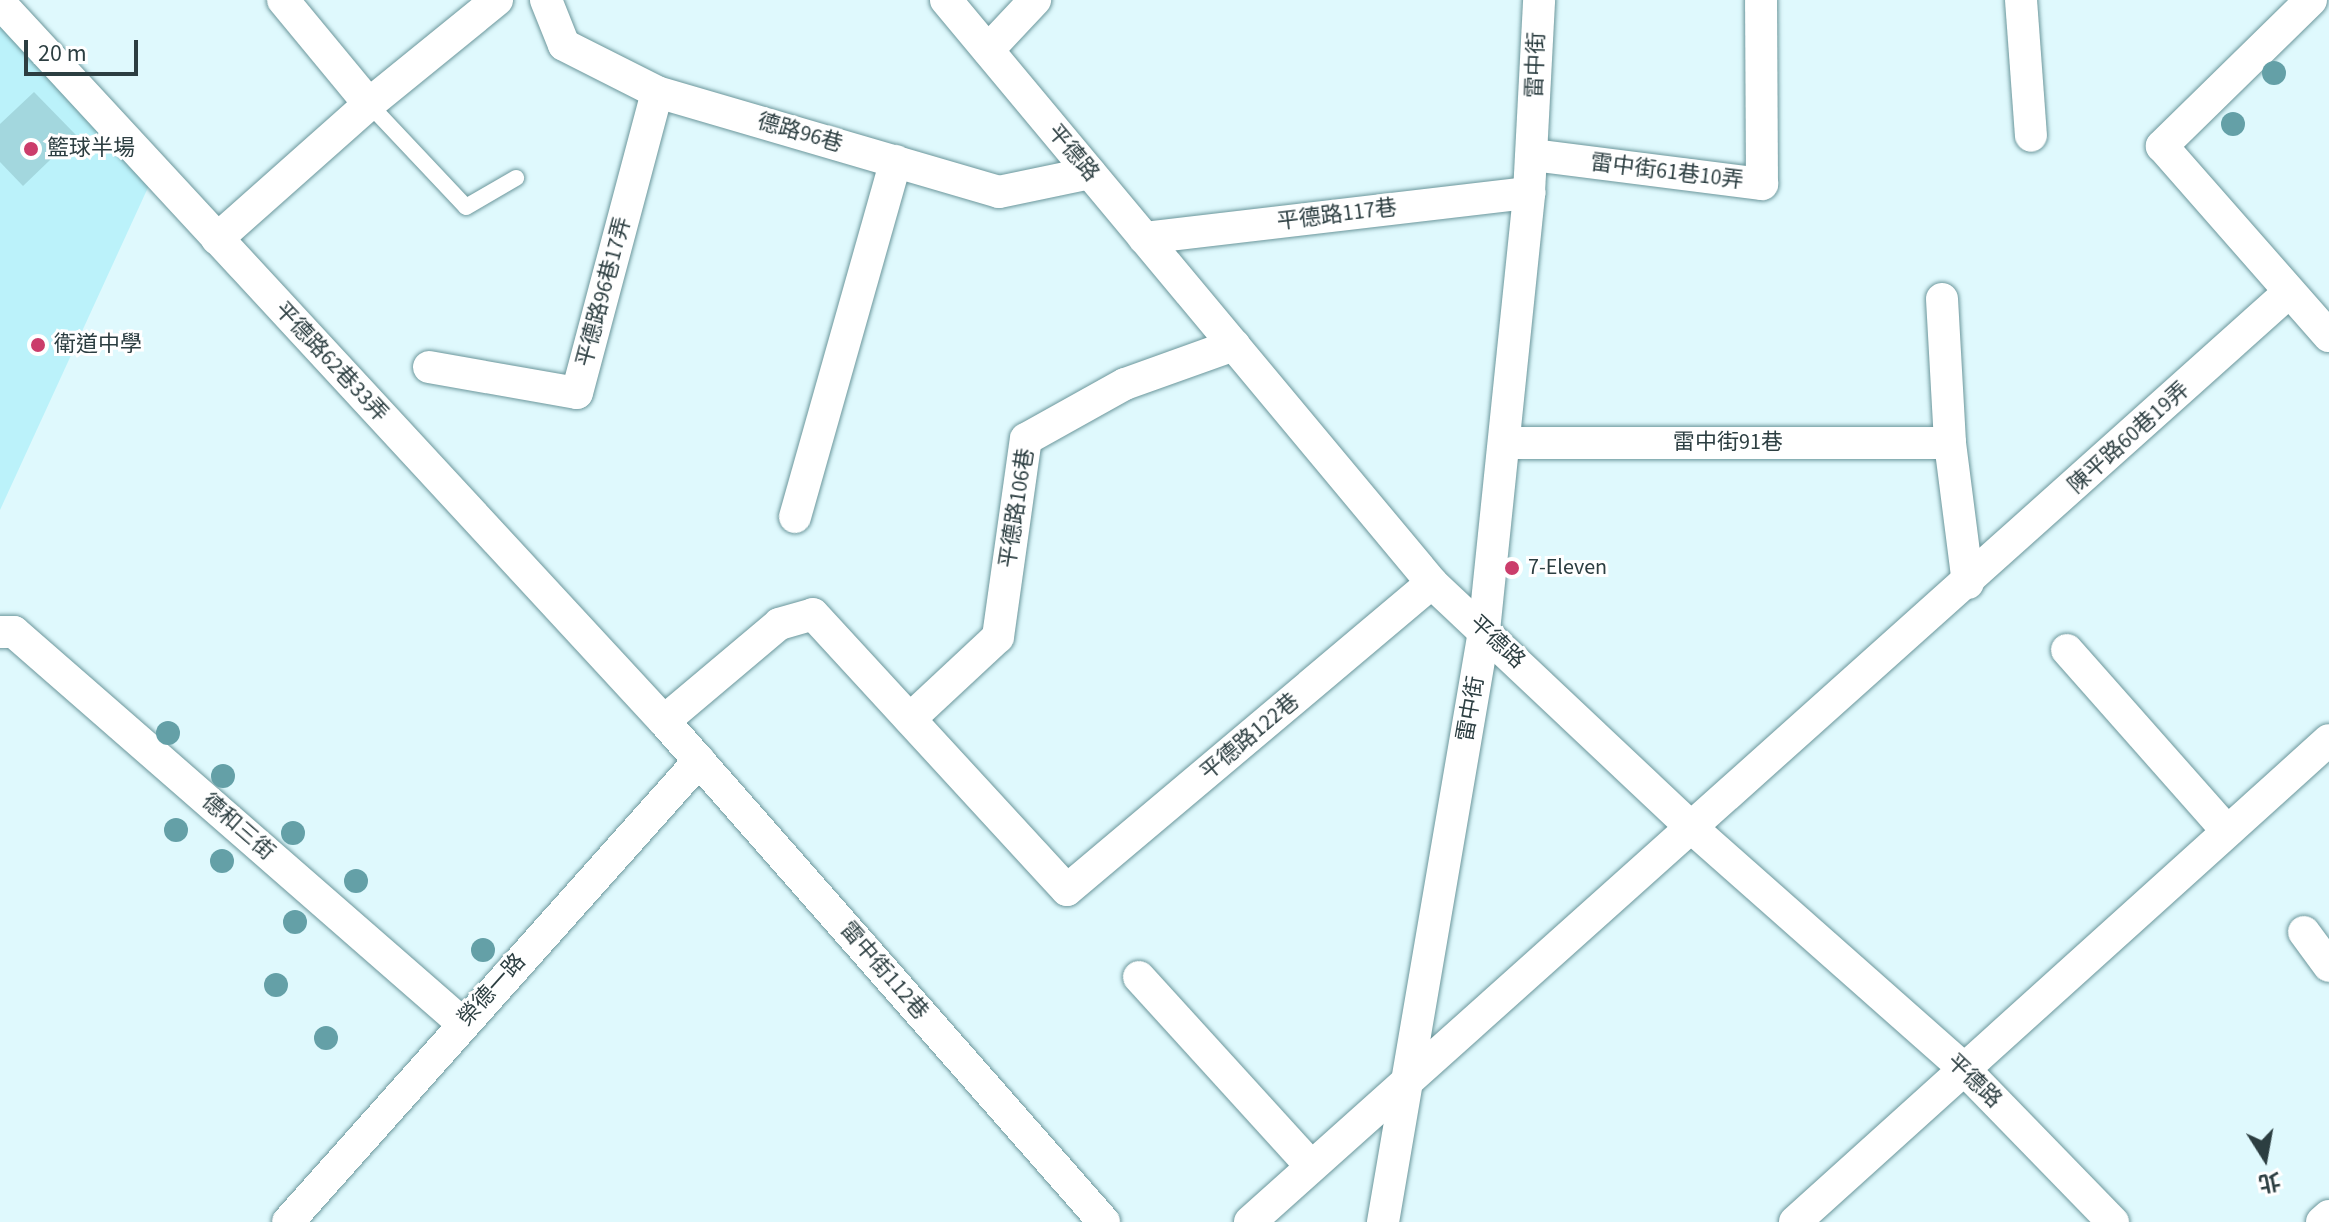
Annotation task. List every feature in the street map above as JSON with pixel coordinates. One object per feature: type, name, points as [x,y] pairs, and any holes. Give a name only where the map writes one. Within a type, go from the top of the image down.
[{"type":"street","points":[[283,0],[369,104]]},
{"type":"street","points":[[217,239],[369,104],[497,0]]},
{"type":"street","name":"德路96巷","points":[[546,0],[564,45],[657,92],[999,192],[1090,173]]},
{"type":"street","name":"平德路","points":[[946,0],[1432,583],[1692,828],[1964,1069],[2113,1222]]},
{"type":"street","points":[[988,50],[1035,0]]},
{"type":"street","name":"雷中街","points":[[1383,1222],[1484,631],[1506,443],[1529,193],[1539,0]]},
{"type":"street","name":"雷中街61巷10弄","points":[[1532,155],[1762,184],[1761,0]]},
{"type":"street","points":[[2021,0],[2031,136]]},
{"type":"street","name":"平德路62巷33弄","points":[[0,3],[664,721]]},
{"type":"street","points":[[2296,5],[2162,146],[2329,336]]},
{"type":"street","name":"平德路96巷17弄","points":[[429,367],[577,393],[657,92]]},
{"type":"street","points":[[795,517],[896,161]]},
{"type":"street","name":"平德路117巷","points":[[1144,238],[1529,193]]},
{"type":"street","name":"陳平路60巷19弄","points":[[1405,1081],[1968,583],[2289,292]]},
{"type":"street","points":[[1942,299],[1950,443],[1968,583]]},
{"type":"street","name":"平德路106巷","points":[[910,719],[998,637],[1026,439],[1125,384],[1234,345]]},
{"type":"street","name":"雷中街91巷","points":[[1506,443],[1950,443]]},
{"type":"street","name":"平德路122巷","points":[[910,719],[1067,890],[1432,583]]},
{"type":"street","points":[[664,721],[779,624],[813,614],[910,719]]},
{"type":"street","name":"德和三街","points":[[7,632],[462,1023]]},
{"type":"street","points":[[2067,650],[2226,830]]},
{"type":"street","name":"雷中街112巷","points":[[664,721],[1104,1222]]},
{"type":"street","points":[[1795,1222],[2329,740]]},
{"type":"street","name":"榮德一路","points":[[288,1222],[462,1023],[699,761]]},
{"type":"street","points":[[2304,932],[2329,966]]},
{"type":"street","points":[[1139,977],[1310,1165]]},
{"type":"street","points":[[1250,1222],[1405,1081]]},
{"type":"street","points":[[2322,1222],[2329,1216]]},
{"type":"lane","points":[[369,104],[466,207],[516,178]]},
{"type":"shaded area","name":"衛道中學","points":[[0,4],[151,181],[0,510]]},
{"type":"shaded area","name":"籃球半場","points":[[34,92],[76,135],[23,186],[0,162],[0,124]]},
{"type":"place","name":"籃球半場","points":[[31,149]]},
{"type":"place","name":"衛道中學","points":[[38,345]]},
{"type":"place","name":"7-Eleven","points":[[1512,568]]}]
